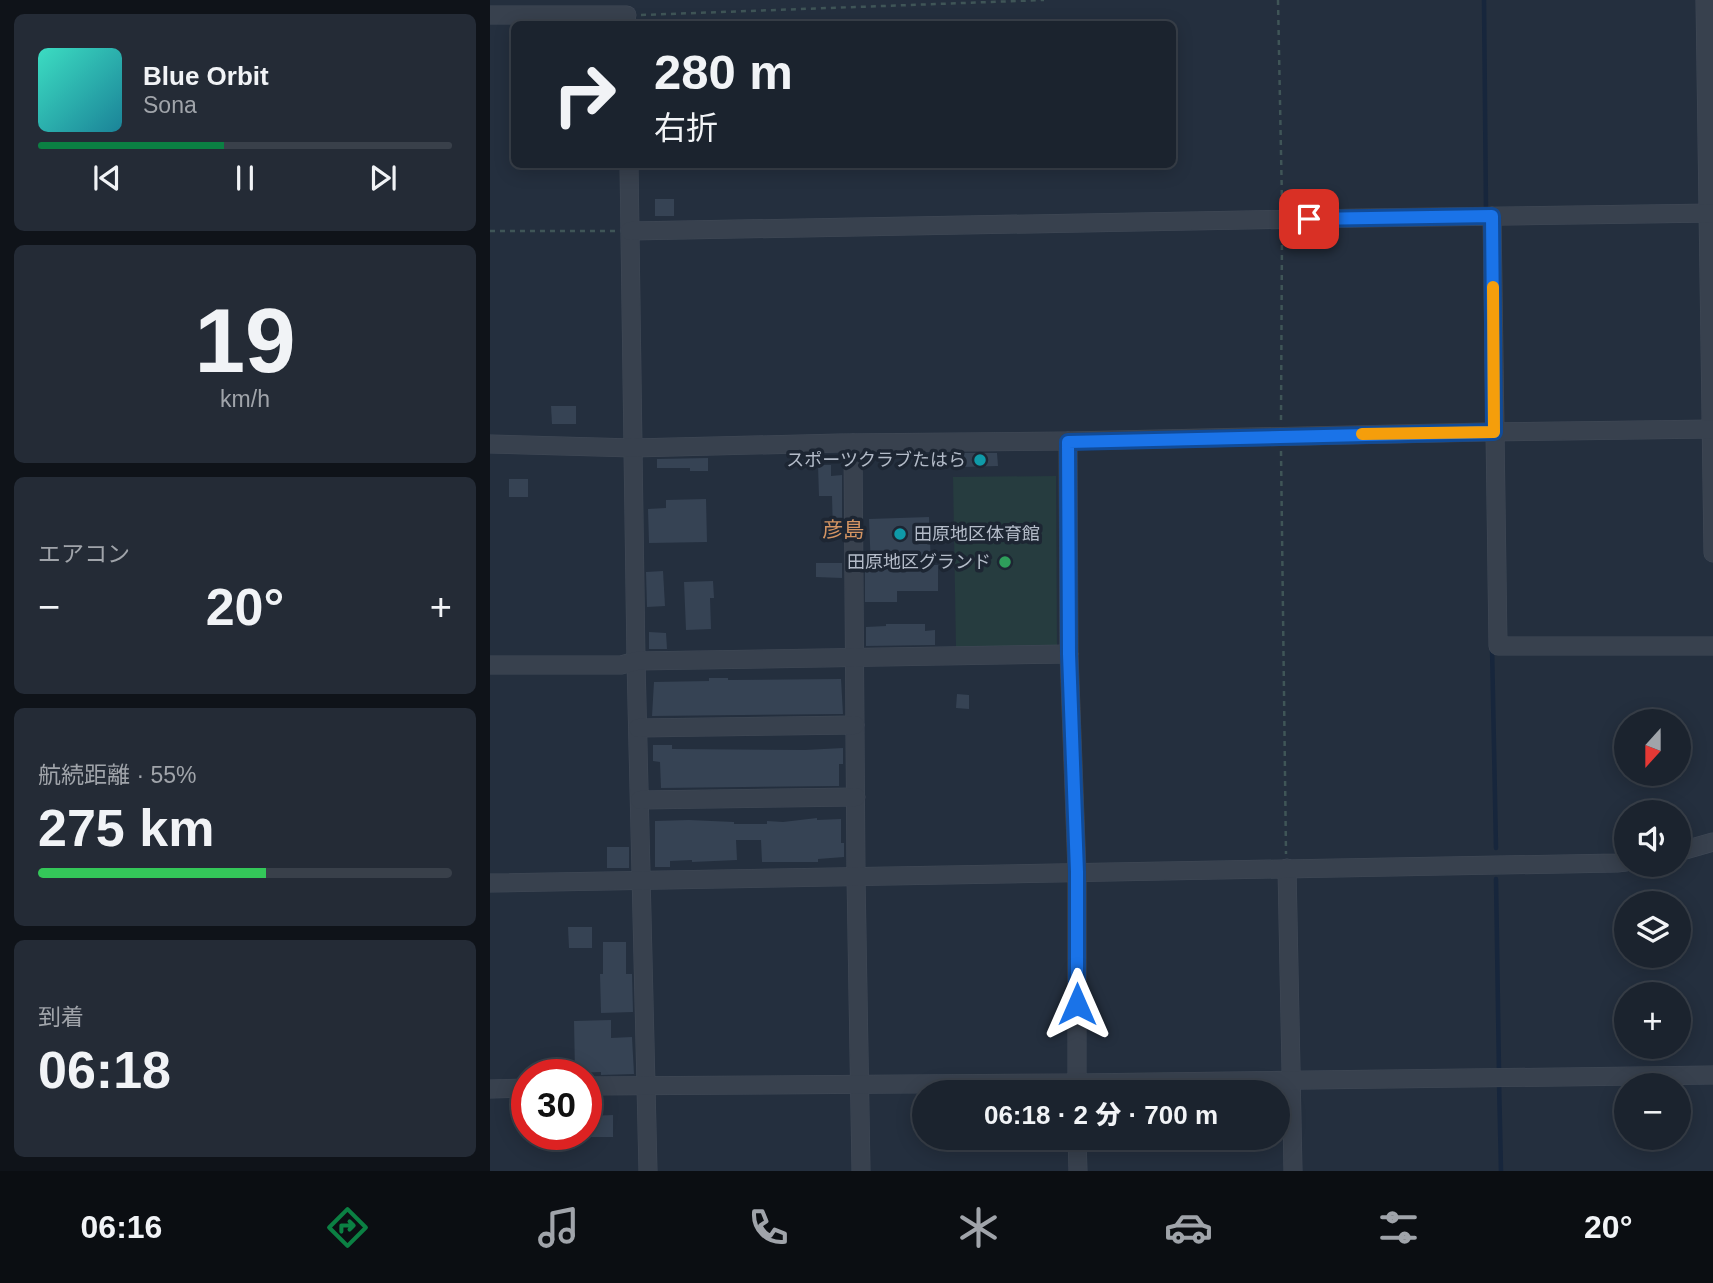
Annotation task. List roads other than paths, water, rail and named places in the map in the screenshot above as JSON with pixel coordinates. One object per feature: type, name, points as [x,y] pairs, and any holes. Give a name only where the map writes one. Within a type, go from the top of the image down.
[{"type":"street","points":[[1705,0],[1711,213],[1713,553]]},
{"type":"street","points":[[490,15],[627,13]]},
{"type":"street","points":[[629,168],[636,661],[648,1171]]},
{"type":"street","points":[[631,231],[1711,213]]},
{"type":"street","points":[[1488,216],[1498,646],[1713,646]]},
{"type":"street","points":[[490,444],[633,449],[1712,429]]},
{"type":"street","points":[[1068,442],[1069,654],[1077,872],[1077,1080]]},
{"type":"street","points":[[853,443],[861,1171]]},
{"type":"street","points":[[490,665],[621,665],[636,661],[1069,654]]},
{"type":"street","points":[[638,729],[855,724]]},
{"type":"street","points":[[640,800],[856,797]]},
{"type":"street","points":[[1691,848],[1713,842]]},
{"type":"street","points":[[490,883],[1614,863]]},
{"type":"street","points":[[1287,868],[1293,1171]]},
{"type":"street","points":[[1264,1080],[1713,1074]]},
{"type":"street","points":[[602,1086],[912,1085]]},
{"type":"street","points":[[490,1088],[511,1088]]},
{"type":"street","points":[[1077,1150],[1078,1171]]},
{"type":"waterway","points":[[1484,0],[1486,211]]},
{"type":"waterway","points":[[1492,646],[1496,848]]},
{"type":"waterway","points":[[1496,879],[1499,1072]]},
{"type":"waterway","points":[[1499,1081],[1501,1171]]},
{"type":"place","name":"スポーツクラブたはら","points":[[980,460]]},
{"type":"place","name":"田原地区体育館","points":[[900,534]]},
{"type":"place","name":"田原地区グランド","points":[[1005,562]]},
{"type":"district","name":"彦島","points":[[843,530]]}]
